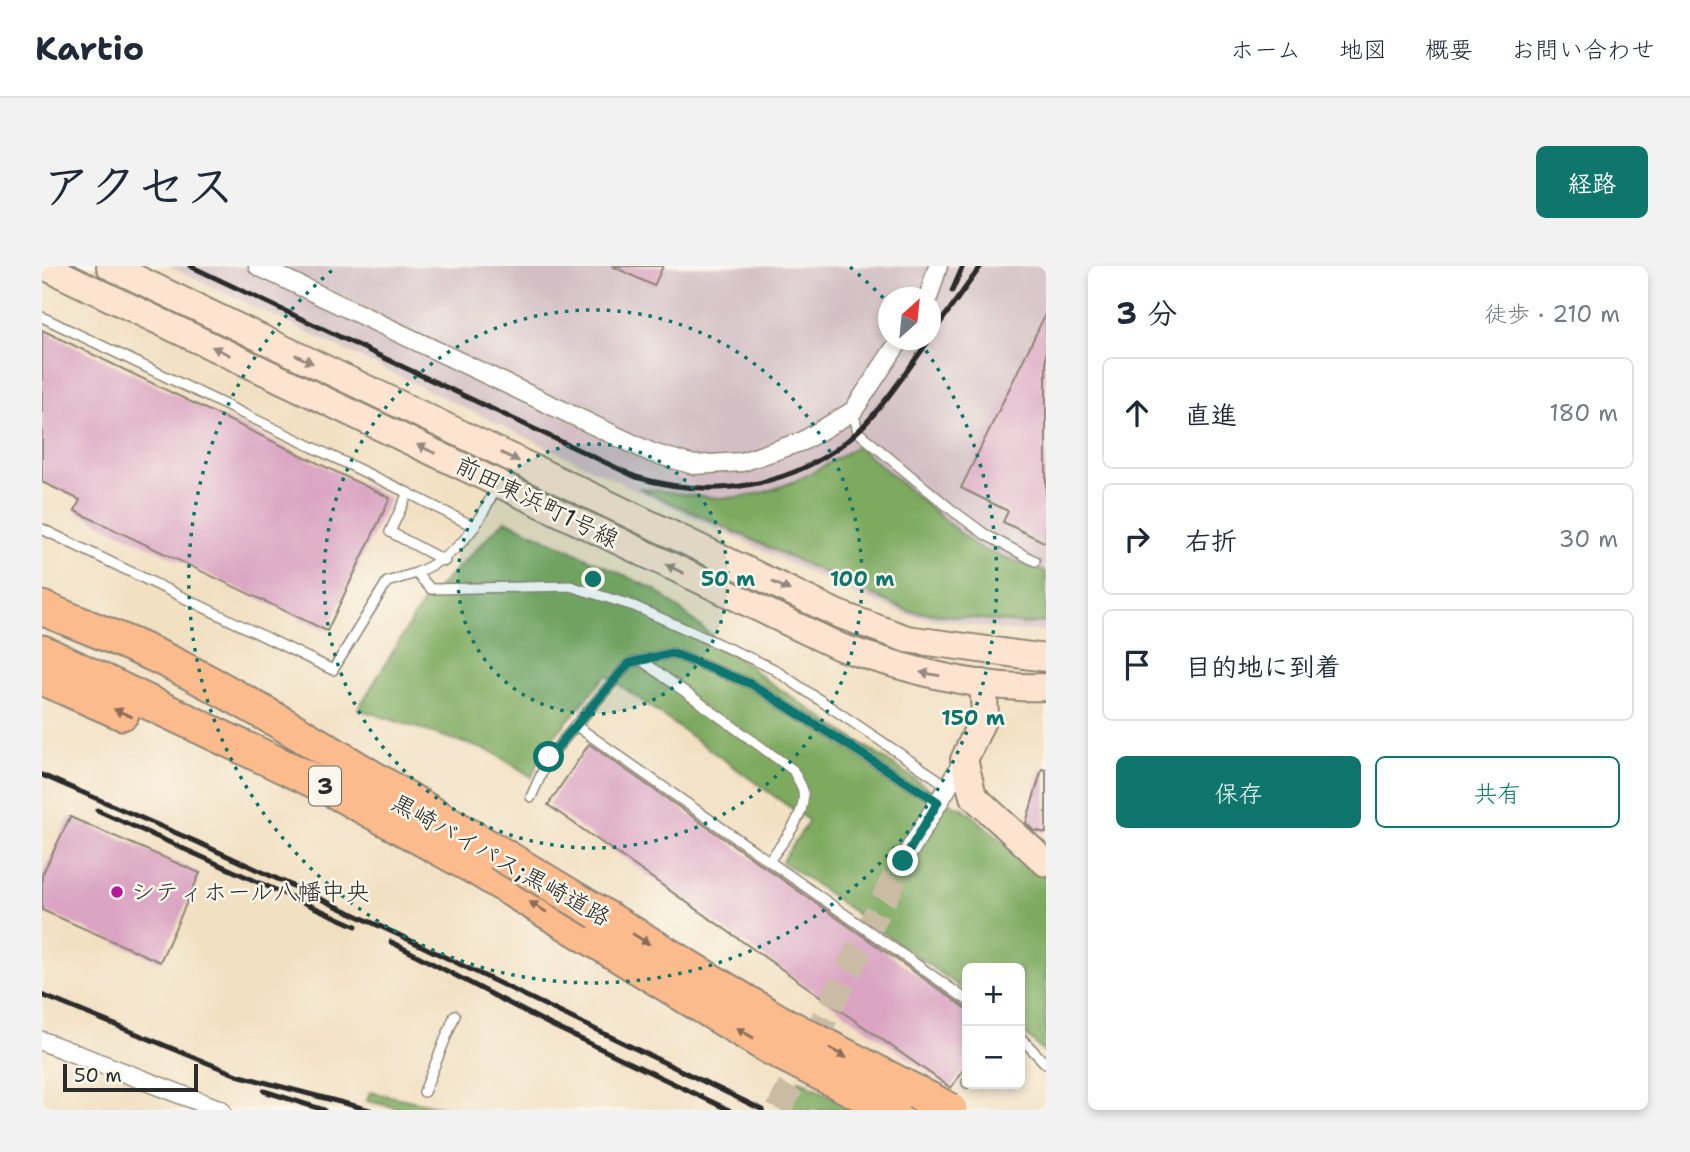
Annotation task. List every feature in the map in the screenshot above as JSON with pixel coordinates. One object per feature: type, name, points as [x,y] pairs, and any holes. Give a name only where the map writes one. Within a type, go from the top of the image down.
[{"type":"highway","points":[[42,608],[173,664],[284,724],[387,789],[488,861]]},
{"type":"highway","name":"黒崎バイパス;黒崎道路","points":[[42,628],[197,699],[778,1021],[950,1110]]},
{"type":"highway","name":"黒崎バイパス;黒崎道路","points":[[42,652],[488,861],[681,996],[767,1045],[892,1110]]},
{"type":"highway","points":[[42,678],[488,861]]},
{"type":"street","name":"前田東浜町1号線","points":[[44,266],[840,647],[904,669],[984,683],[1046,687]]},
{"type":"street","name":"前田東浜町1号線","points":[[110,266],[838,614],[907,639],[1046,658]]},
{"type":"street","points":[[258,266],[652,453],[694,464],[742,462],[803,441],[853,411],[893,350]]},
{"type":"street","points":[[931,287],[937,266]]},
{"type":"street","points":[[903,861],[964,760],[985,714],[984,683]]},
{"type":"street","points":[[964,760],[973,796],[1046,863]]},
{"type":"street","points":[[42,1041],[221,1110]]},
{"type":"lane","points":[[42,317],[475,527]]},
{"type":"lane","points":[[853,411],[858,432],[952,510],[986,535],[1035,561]]},
{"type":"lane","points":[[42,528],[333,670],[387,583],[445,561],[475,527],[498,484]]},
{"type":"lane","points":[[408,493],[390,532],[445,561]]},
{"type":"lane","points":[[416,573],[431,589],[570,586],[634,606],[772,668],[948,786]]},
{"type":"lane","points":[[531,797],[549,757],[629,663],[672,653],[751,684],[938,802]]},
{"type":"lane","points":[[640,660],[793,771],[803,792],[799,809],[792,828],[769,862]]},
{"type":"lane","points":[[575,725],[962,997]]},
{"type":"lane","points":[[424,1092],[455,1015]]},
{"type":"lane","points":[[1025,1042],[1046,1064]]},
{"type":"shaded area","points":[[169,266],[1046,266],[1046,631],[1012,631],[908,615],[847,591]]},
{"type":"green space","points":[[857,446],[978,548],[1046,572],[1046,622],[1025,624],[908,611],[639,488],[705,497],[744,497],[795,481]]},
{"type":"green space","points":[[505,520],[656,590],[766,680],[955,806],[963,808],[1046,877],[1046,1054],[1025,1034],[1025,963],[962,963],[962,988],[782,861],[809,821],[606,675],[542,751],[532,777],[492,752],[358,709],[422,604]]},
{"type":"green space","points":[[799,1080],[858,1110],[785,1110]]},
{"type":"green space","points":[[370,1092],[455,1110],[407,1110],[367,1101]]},
{"type":"building","points":[[612,266],[663,266],[654,286]]},
{"type":"building","points":[[1046,313],[1046,543],[1003,522],[1008,511],[961,488]]},
{"type":"building","points":[[42,330],[390,498],[327,631],[75,511],[80,500],[42,482]]},
{"type":"building","points":[[589,744],[962,1005],[962,1072],[951,1088],[548,805]]},
{"type":"building","points":[[1042,769],[1046,770],[1046,833],[1033,830],[1026,823]]},
{"type":"building","name":"シティホール八幡中央","points":[[70,817],[200,873],[160,962],[42,910],[42,875]]},
{"type":"tunnel","points":[[779,1110],[903,861]]},
{"type":"railway","points":[[190,266],[636,477],[694,488],[723,488],[780,477],[832,452],[875,413],[922,350]]},
{"type":"railway","points":[[952,291],[963,266]]},
{"type":"railway","points":[[941,322],[981,266]]},
{"type":"railway","points":[[42,775],[197,842],[401,936],[763,1110]]},
{"type":"railway","points":[[97,810],[356,926]]},
{"type":"railway","points":[[391,942],[549,1024],[729,1110]]},
{"type":"railway","points":[[42,995],[237,1075],[370,1110]]},
{"type":"railway","points":[[264,1091],[324,1110]]},
{"type":"place","name":"シティホール八幡中央","points":[[117,892]]},
{"type":"route","points":[[549,757],[629,663],[672,653],[751,684],[938,802],[903,861]]}]
